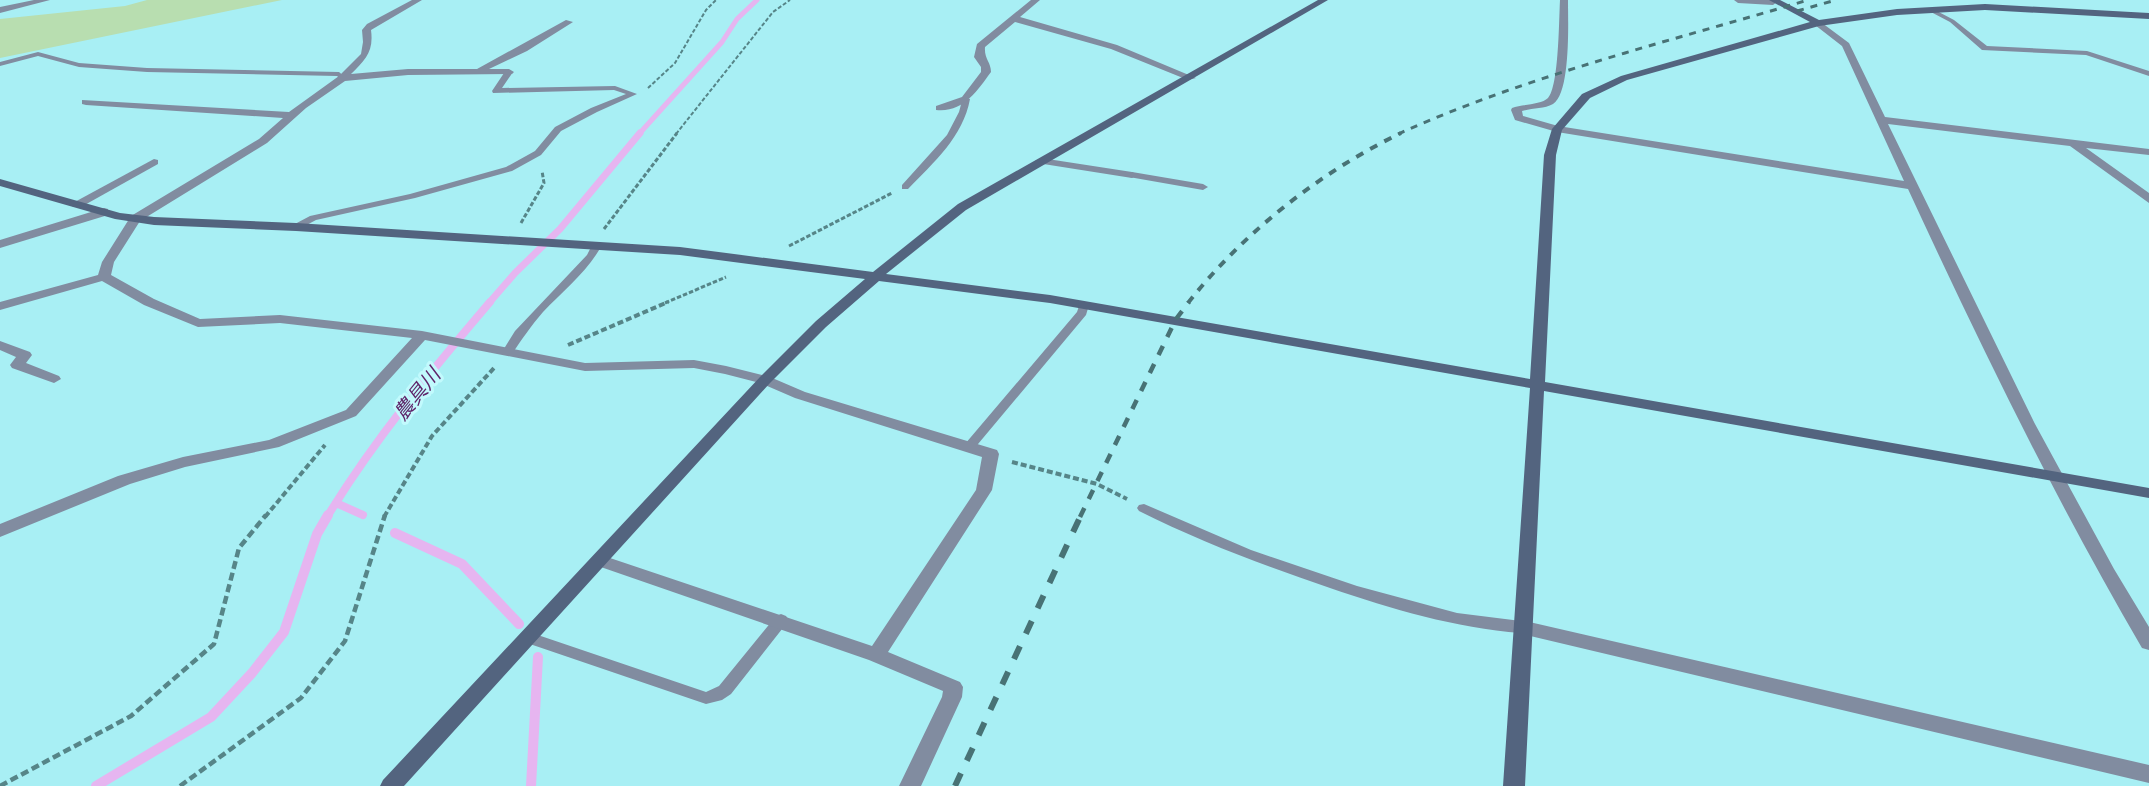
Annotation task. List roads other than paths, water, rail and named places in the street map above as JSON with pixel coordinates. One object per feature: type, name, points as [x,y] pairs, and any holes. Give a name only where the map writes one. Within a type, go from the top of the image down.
[{"type":"street","points":[[0,10],[46,0]]},
{"type":"street","points":[[104,277],[108,262],[135,219],[263,141],[291,115],[342,78],[365,55],[368,42],[366,30],[374,23],[418,0]]},
{"type":"street","points":[[940,108],[966,99],[986,72],[978,50],[1036,0]]},
{"type":"street","points":[[391,786],[601,561],[765,380],[821,324],[878,275],[962,207],[1324,0]]},
{"type":"street","points":[[1564,0],[1560,82],[1556,97],[1550,102],[1523,106],[1516,110],[1516,115],[1525,121],[1557,129],[1912,186]]},
{"type":"street","points":[[1738,0],[1773,1],[1818,23],[1846,45],[2054,477],[2113,584],[2149,643]]},
{"type":"street","points":[[1514,786],[1521,627],[1539,384],[1550,155],[1557,129],[1586,96],[1624,78],[1818,23],[1931,10],[2005,7],[2149,16]]},
{"type":"street","points":[[1012,19],[1027,21],[1114,47],[1191,78]]},
{"type":"street","points":[[477,71],[524,49],[569,22]]},
{"type":"street","points":[[342,78],[408,72],[509,72]]},
{"type":"street","points":[[86,102],[291,115]]},
{"type":"street","points":[[1882,120],[2149,152]]},
{"type":"street","points":[[2072,142],[2149,199]]},
{"type":"street","points":[[1041,161],[1132,175]]},
{"type":"street","points":[[76,204],[154,162]]},
{"type":"street","points":[[0,182],[135,219],[591,244],[878,275],[1084,304],[2149,493]]},
{"type":"street","points":[[0,244],[104,212]]},
{"type":"street","points":[[0,306],[104,277],[149,302],[198,322],[280,319],[427,336],[585,367],[694,364],[765,380],[800,395],[991,454],[984,490],[876,655]]},
{"type":"street","points":[[0,531],[124,480],[183,462],[273,444],[351,412],[427,336]]},
{"type":"street","points":[[0,345],[25,355],[17,365],[54,379]]},
{"type":"street","points":[[601,561],[781,620],[876,655],[953,687],[952,697],[910,786]]},
{"type":"street","points":[[1521,627],[2149,774]]},
{"type":"lane","points":[[1931,10],[1952,21],[1985,48],[2087,53],[2149,74]]},
{"type":"lane","points":[[0,64],[38,54],[79,65],[147,70],[339,74],[342,78]]},
{"type":"lane","points":[[296,227],[313,218],[412,196],[495,174],[521,164],[538,153],[558,129],[594,110],[633,94],[607,88],[496,91],[509,72]]},
{"type":"lane","points":[[905,187],[936,155],[960,118],[966,99]]},
{"type":"lane","points":[[1132,175],[1203,187]]},
{"type":"lane","points":[[502,351],[591,256],[591,244]]},
{"type":"lane","points":[[969,447],[1021,389],[1082,313],[1084,304]]},
{"type":"lane","points":[[1144,508],[1240,550],[1390,601],[1486,626],[1521,627]]},
{"type":"lane","points":[[529,638],[706,698],[716,696],[725,690],[781,620]]},
{"type":"waterway","name":"農具川","points":[[639,134],[722,42],[737,19],[757,0]]},
{"type":"waterway","name":"農具川","points":[[489,303],[515,273],[560,229],[640,133]]},
{"type":"waterway","name":"農具川","points":[[327,517],[384,433],[490,302]]},
{"type":"waterway","points":[[336,503],[363,515]]},
{"type":"waterway","name":"農具川","points":[[96,786],[211,717],[252,673],[284,632],[317,534],[328,515]]},
{"type":"waterway","points":[[395,533],[462,564],[519,624]]},
{"type":"waterway","points":[[531,786],[538,657]]},
{"type":"railway","points":[[1398,134],[1549,76],[1808,0]]},
{"type":"railway","points":[[1797,11],[1836,0]]},
{"type":"railway","points":[[1188,303],[1233,252],[1285,206],[1341,166],[1401,133]]},
{"type":"railway","points":[[1080,517],[1176,319],[1189,302]]},
{"type":"railway","points":[[955,786],[1081,515]]}]
